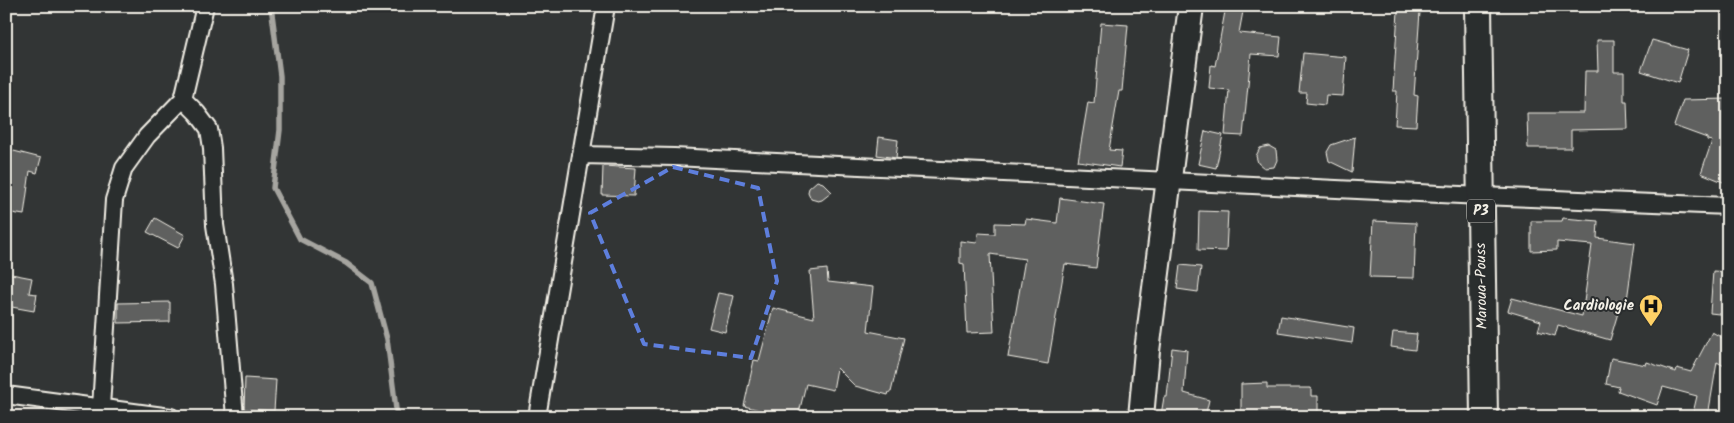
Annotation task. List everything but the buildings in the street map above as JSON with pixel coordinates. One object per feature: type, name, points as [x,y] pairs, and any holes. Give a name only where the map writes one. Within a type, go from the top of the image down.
[{"type":"main road","points":[[1141,417],[1147,351],[1190,6]]},
{"type":"main road","name":"Maroua-Pouss","points":[[1478,6],[1484,417]]},
{"type":"street","points":[[101,408],[114,200],[124,168],[147,136],[183,99],[205,6]]},
{"type":"street","points":[[536,417],[606,6]]},
{"type":"street","points":[[183,99],[197,113],[208,129],[212,148],[215,225],[224,284],[235,417]]},
{"type":"street","points":[[581,155],[674,157],[1728,206]]},
{"type":"street","points":[[6,395],[171,417]]},
{"type":"highlighted area","points":[[673,167],[758,188],[777,281],[751,358],[644,344],[590,213]]},
{"type":"waterway","points":[[271,6],[280,76],[280,130],[273,188],[300,239],[346,263],[372,283],[387,339],[397,417]]},
{"type":"place","name":"Cardiologie","points":[[1651,327]]}]
